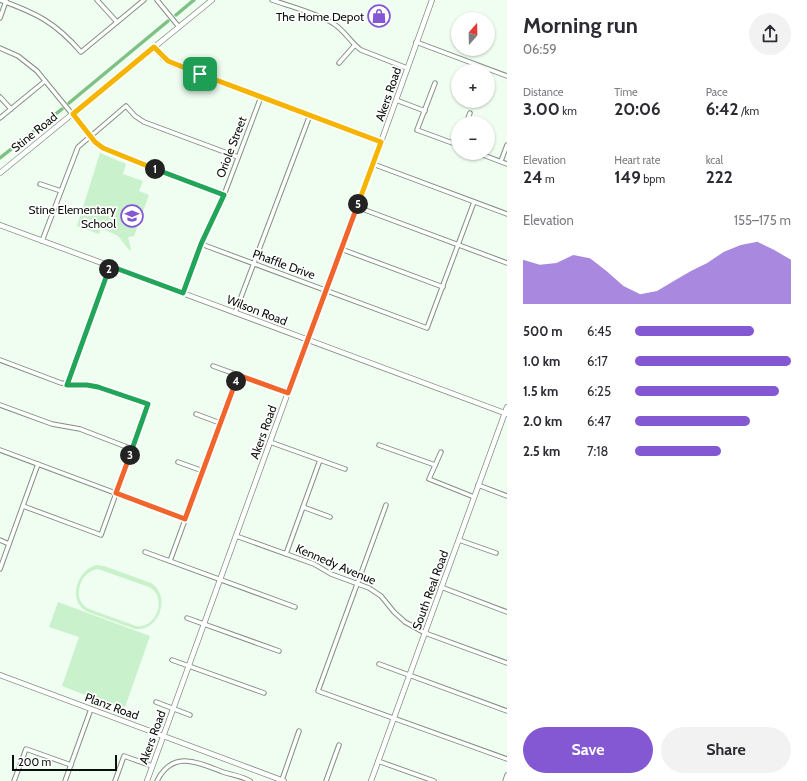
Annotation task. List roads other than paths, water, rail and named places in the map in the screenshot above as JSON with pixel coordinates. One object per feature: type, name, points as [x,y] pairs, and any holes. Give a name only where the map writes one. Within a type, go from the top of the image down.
[{"type":"street","points":[[0,0],[6,1],[46,19],[63,32],[80,52],[144,0]]},
{"type":"street","points":[[97,0],[116,22]]},
{"type":"street","points":[[157,0],[179,26]]},
{"type":"street","name":"Stine Road","points":[[0,173],[212,0]]},
{"type":"street","points":[[272,0],[332,22],[343,31],[354,46],[368,54],[407,68]]},
{"type":"street","name":"Akers Road","points":[[147,781],[432,0]]},
{"type":"street","points":[[0,18],[6,1]]},
{"type":"street","points":[[416,42],[507,76]]},
{"type":"street","points":[[339,63],[354,46]]},
{"type":"street","points":[[154,47],[163,58],[172,64],[381,142]]},
{"type":"street","points":[[0,48],[25,60],[37,71],[90,135],[98,144],[108,151],[224,195]]},
{"type":"street","points":[[0,118],[45,81]]},
{"type":"street","points":[[435,83],[417,130],[451,142]]},
{"type":"street","points":[[0,97],[11,109]]},
{"type":"street","name":"Oriole Street","points":[[183,293],[201,244],[224,195],[260,97]]},
{"type":"street","points":[[396,100],[424,111]]},
{"type":"street","points":[[42,241],[75,152],[90,135],[126,106],[135,116],[144,122],[238,157]]},
{"type":"street","points":[[235,313],[310,115]]},
{"type":"street","points":[[501,161],[507,144]]},
{"type":"street","points":[[495,159],[507,164]]},
{"type":"street","points":[[373,164],[507,214]]},
{"type":"street","points":[[40,184],[61,191]]},
{"type":"street","points":[[341,249],[443,287],[474,202]]},
{"type":"street","points":[[357,207],[507,263]]},
{"type":"street","name":"Wilson Road","points":[[0,226],[506,414]]},
{"type":"street","name":"Phaffle Drive","points":[[201,244],[427,328],[443,287]]},
{"type":"street","points":[[67,385],[110,266]]},
{"type":"street","points":[[0,360],[67,385],[87,385],[98,387],[148,404],[101,535],[23,506]]},
{"type":"street","points":[[213,366],[288,393]]},
{"type":"street","points":[[170,561],[238,375]]},
{"type":"street","points":[[0,405],[52,424],[80,429],[132,449]]},
{"type":"street","name":"South Real Road","points":[[371,781],[478,485],[506,414],[507,407]]},
{"type":"street","points":[[196,414],[220,423]]},
{"type":"street","points":[[270,442],[345,469]]},
{"type":"street","points":[[379,445],[436,465]]},
{"type":"street","points":[[0,450],[185,519]]},
{"type":"street","points":[[441,452],[429,479],[474,497]]},
{"type":"street","points":[[286,554],[320,460]]},
{"type":"street","points":[[178,462],[203,471]]},
{"type":"street","points":[[0,569],[38,464]]},
{"type":"street","points":[[478,485],[507,496]]},
{"type":"street","points":[[386,505],[318,691],[507,759]]},
{"type":"street","points":[[303,507],[330,517]]},
{"type":"street","name":"Kennedy Avenue","points":[[236,536],[314,564],[331,574],[375,591],[405,622],[425,633],[507,663]]},
{"type":"street","points":[[0,540],[9,544]]},
{"type":"street","points":[[459,540],[496,554]]},
{"type":"street","points":[[145,552],[295,607]]},
{"type":"street","points":[[441,587],[507,612]]},
{"type":"street","points":[[187,618],[279,651]]},
{"type":"street","points":[[172,660],[264,693]]},
{"type":"street","points":[[379,664],[507,711]]},
{"type":"street","name":"Planz Road","points":[[0,675],[283,780]]},
{"type":"street","points":[[156,702],[190,714]]},
{"type":"street","points":[[65,781],[92,709]]},
{"type":"street","points":[[283,780],[299,731]]},
{"type":"street","points":[[326,781],[339,745]]},
{"type":"street","points":[[14,781],[26,749],[71,765]]},
{"type":"street","points":[[115,781],[124,756],[152,766]]},
{"type":"street","points":[[157,781],[162,773],[171,766],[187,761],[198,762],[250,781]]},
{"type":"street","points":[[378,761],[434,781]]},
{"type":"street","points":[[505,781],[507,775]]},
{"type":"waterway","points":[[176,15],[194,0]]},
{"type":"waterway","points":[[69,103],[168,21]]},
{"type":"waterway","points":[[0,158],[62,109]]},
{"type":"place","name":"The Home Depot","points":[[379,16]]},
{"type":"place","name":"Stine Elementary School","points":[[132,216]]}]
